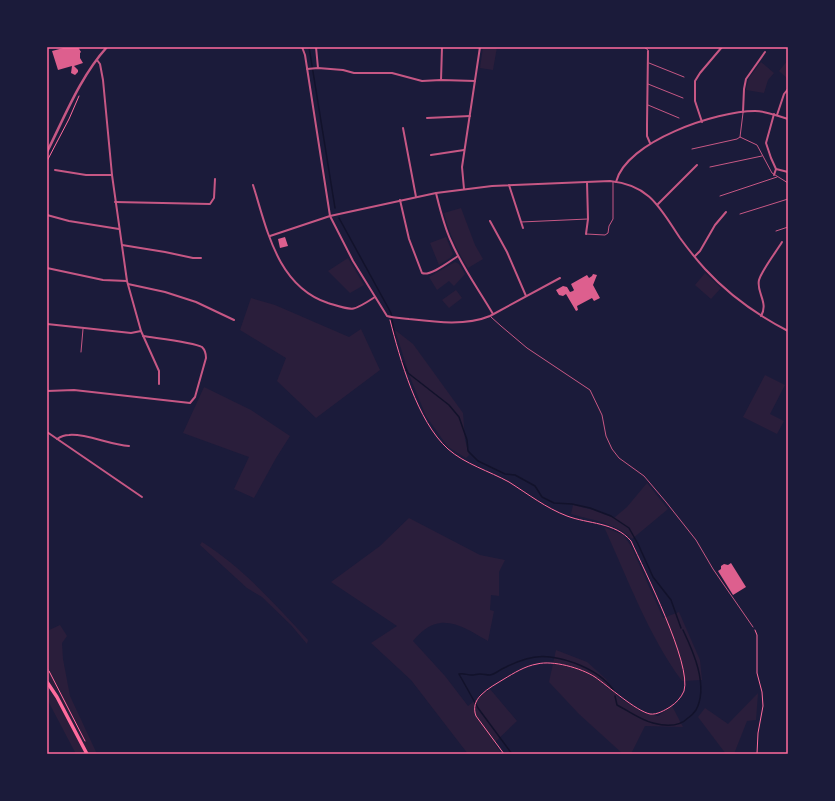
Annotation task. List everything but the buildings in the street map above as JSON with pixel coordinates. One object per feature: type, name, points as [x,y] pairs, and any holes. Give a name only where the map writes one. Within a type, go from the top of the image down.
[{"type":"main road","points":[[47,682],[57,697],[87,754]]},
{"type":"street","points":[[47,152],[82,80],[96,59],[107,47]]},
{"type":"street","points":[[302,47],[309,69],[330,216],[353,261],[385,314],[390,317],[449,322],[474,320],[490,316],[560,278]]},
{"type":"street","points":[[316,47],[317,68]]},
{"type":"street","points":[[441,80],[442,47]]},
{"type":"street","points":[[464,189],[462,167],[480,47]]},
{"type":"street","points":[[702,122],[695,101],[695,81],[722,47]]},
{"type":"street","points":[[648,51],[647,130],[650,143]]},
{"type":"street","points":[[743,112],[746,79],[765,52]]},
{"type":"street","points":[[96,59],[100,64],[103,80],[115,202],[127,282],[141,331],[159,371],[159,384]]},
{"type":"street","points":[[309,69],[317,68],[343,70],[354,73],[392,73],[422,81],[475,81]]},
{"type":"street","points":[[774,175],[776,169],[766,143],[775,115],[788,88]]},
{"type":"street","points":[[614,181],[628,162],[650,143],[702,122],[743,112],[759,111],[788,119]]},
{"type":"street","points":[[427,118],[470,116]]},
{"type":"street","points":[[403,128],[416,197]]},
{"type":"street","points":[[431,155],[464,150]]},
{"type":"street","points":[[658,204],[697,165]]},
{"type":"street","points":[[776,169],[788,172]]},
{"type":"street","points":[[55,170],[86,175],[112,175]]},
{"type":"street","points":[[115,202],[210,204],[214,198],[215,179]]},
{"type":"street","points":[[270,236],[330,216],[436,193],[509,185],[614,181],[627,184],[647,194],[658,204],[694,256],[724,288],[743,304],[788,331]]},
{"type":"street","points":[[586,234],[588,219],[587,182]]},
{"type":"street","points":[[253,185],[277,258],[284,269],[300,287],[321,301],[352,310],[358,308],[375,297]]},
{"type":"street","points":[[509,185],[523,228]]},
{"type":"street","points":[[436,193],[447,233],[458,256],[494,314]]},
{"type":"street","points":[[400,200],[409,240],[422,273],[431,273],[458,256]]},
{"type":"street","points":[[694,256],[702,248],[712,229],[726,212]]},
{"type":"street","points":[[47,215],[69,221],[119,229]]},
{"type":"street","points":[[490,221],[507,252],[526,296]]},
{"type":"street","points":[[761,316],[764,306],[760,291],[759,279],[782,242]]},
{"type":"street","points":[[122,245],[193,258],[201,258]]},
{"type":"street","points":[[47,268],[103,280],[127,282],[166,292],[196,302],[234,320]]},
{"type":"street","points":[[47,324],[131,333],[141,331]]},
{"type":"street","points":[[47,391],[74,390],[190,403],[195,396],[206,358],[204,349],[198,346],[143,336]]},
{"type":"street","points":[[47,432],[142,497]]},
{"type":"street","points":[[57,439],[67,435],[72,435],[116,445],[129,446]]},
{"type":"lane","points":[[644,47],[648,51]]},
{"type":"lane","points":[[648,63],[684,77]]},
{"type":"lane","points":[[648,84],[683,98]]},
{"type":"lane","points":[[647,105],[679,118]]},
{"type":"lane","points":[[692,149],[737,139],[740,136],[743,112]]},
{"type":"lane","points":[[740,136],[757,145],[769,170],[774,175],[788,183]]},
{"type":"lane","points":[[710,167],[763,156]]},
{"type":"lane","points":[[720,196],[769,181],[777,177]]},
{"type":"lane","points":[[586,234],[608,233],[609,224],[613,219],[614,181]]},
{"type":"lane","points":[[740,214],[788,199]]},
{"type":"lane","points":[[521,222],[588,219]]},
{"type":"lane","points":[[776,231],[788,227]]},
{"type":"lane","points":[[490,316],[527,348],[590,390],[602,415],[606,436],[612,450],[619,458],[648,481],[696,540],[713,569],[753,626]]},
{"type":"lane","points":[[81,352],[84,328]]},
{"type":"path","points":[[47,161],[82,90]]},
{"type":"path","points":[[390,317],[398,355],[421,411],[436,435],[460,458],[509,482],[551,508],[568,516],[610,527],[626,534],[631,541],[674,638],[681,658],[685,679],[684,691],[679,700],[670,707],[658,713],[651,714],[622,697],[593,676],[562,664],[543,663],[528,666],[515,672],[485,690],[478,698],[474,707],[476,716],[504,754]]},
{"type":"path","points":[[753,626],[757,635],[757,673],[762,692],[763,706],[758,734],[757,754]]},
{"type":"path","points":[[47,669],[85,740]]},
{"type":"shaded area","points":[[483,47],[497,47],[493,70],[480,68]]},
{"type":"shaded area","points":[[788,60],[788,79],[779,71]]},
{"type":"shaded area","points":[[761,62],[774,73],[768,80],[764,93],[746,90],[749,78]]},
{"type":"shaded area","points":[[461,208],[475,245],[483,259],[468,268],[454,242],[444,213]]},
{"type":"shaded area","points":[[446,237],[453,254],[450,258],[439,265],[430,243]]},
{"type":"shaded area","points":[[348,258],[364,285],[350,293],[328,271]]},
{"type":"shaded area","points":[[455,262],[459,264],[465,274],[454,286],[449,281],[437,290],[429,277]]},
{"type":"shaded area","points":[[705,273],[721,288],[711,299],[695,285]]},
{"type":"shaded area","points":[[456,290],[462,298],[449,308],[442,300]]},
{"type":"shaded area","points":[[251,298],[275,305],[349,337],[361,329],[380,370],[316,418],[277,381],[286,358],[240,330]]},
{"type":"shaded area","points":[[395,330],[413,344],[463,413],[465,440],[469,455],[466,458],[448,447],[426,416],[410,377]]},
{"type":"shaded area","points":[[765,375],[785,385],[770,414],[784,421],[777,434],[743,417]]},
{"type":"shaded area","points":[[204,387],[251,410],[290,436],[254,498],[234,489],[249,457],[183,433]]},
{"type":"shaded area","points":[[647,483],[668,509],[632,539],[619,529],[595,520],[571,514],[573,505],[593,510],[614,518],[627,507]]},
{"type":"shaded area","points":[[409,518],[480,555],[505,560],[499,572],[499,596],[491,595],[490,610],[494,611],[488,641],[457,625],[440,623],[432,625],[424,630],[413,641],[445,676],[468,706],[490,689],[517,721],[494,743],[502,754],[468,754],[411,680],[371,643],[397,626],[331,582],[380,546]]},
{"type":"shaded area","points":[[604,527],[623,535],[631,546],[663,618],[679,612],[700,660],[702,680],[682,681],[670,663],[639,606]]},
{"type":"shaded area","points":[[202,542],[231,563],[258,587],[308,640],[307,644],[291,625],[262,597],[247,588],[200,545]]},
{"type":"shaded area","points":[[60,625],[67,636],[62,643],[63,659],[70,696],[97,754],[76,754],[47,699],[47,631]]},
{"type":"shaded area","points":[[556,650],[587,662],[606,679],[618,697],[644,713],[658,716],[672,706],[683,727],[645,726],[631,754],[623,754],[579,714],[549,682]]},
{"type":"shaded area","points":[[758,693],[756,720],[747,721],[734,754],[726,754],[698,717],[705,708],[728,724]]},
{"type":"waterway","points":[[309,47],[335,208]]},
{"type":"waterway","points":[[339,218],[391,313],[395,338]]},
{"type":"waterway","points":[[402,361],[408,373],[449,405],[459,417],[467,440],[468,451],[478,461],[505,474],[515,475],[535,486],[542,497],[554,503],[572,504],[590,508],[611,516],[629,528],[653,577],[671,600],[681,628]]},
{"type":"waterway","points":[[615,696],[617,705],[648,722],[662,725],[676,724],[684,721],[692,714],[696,710],[700,701],[700,680],[695,658],[683,630]]},
{"type":"waterway","points":[[512,754],[478,708],[459,674],[490,675],[523,660],[537,657],[549,657],[562,659],[587,668],[598,675],[614,691]]}]
